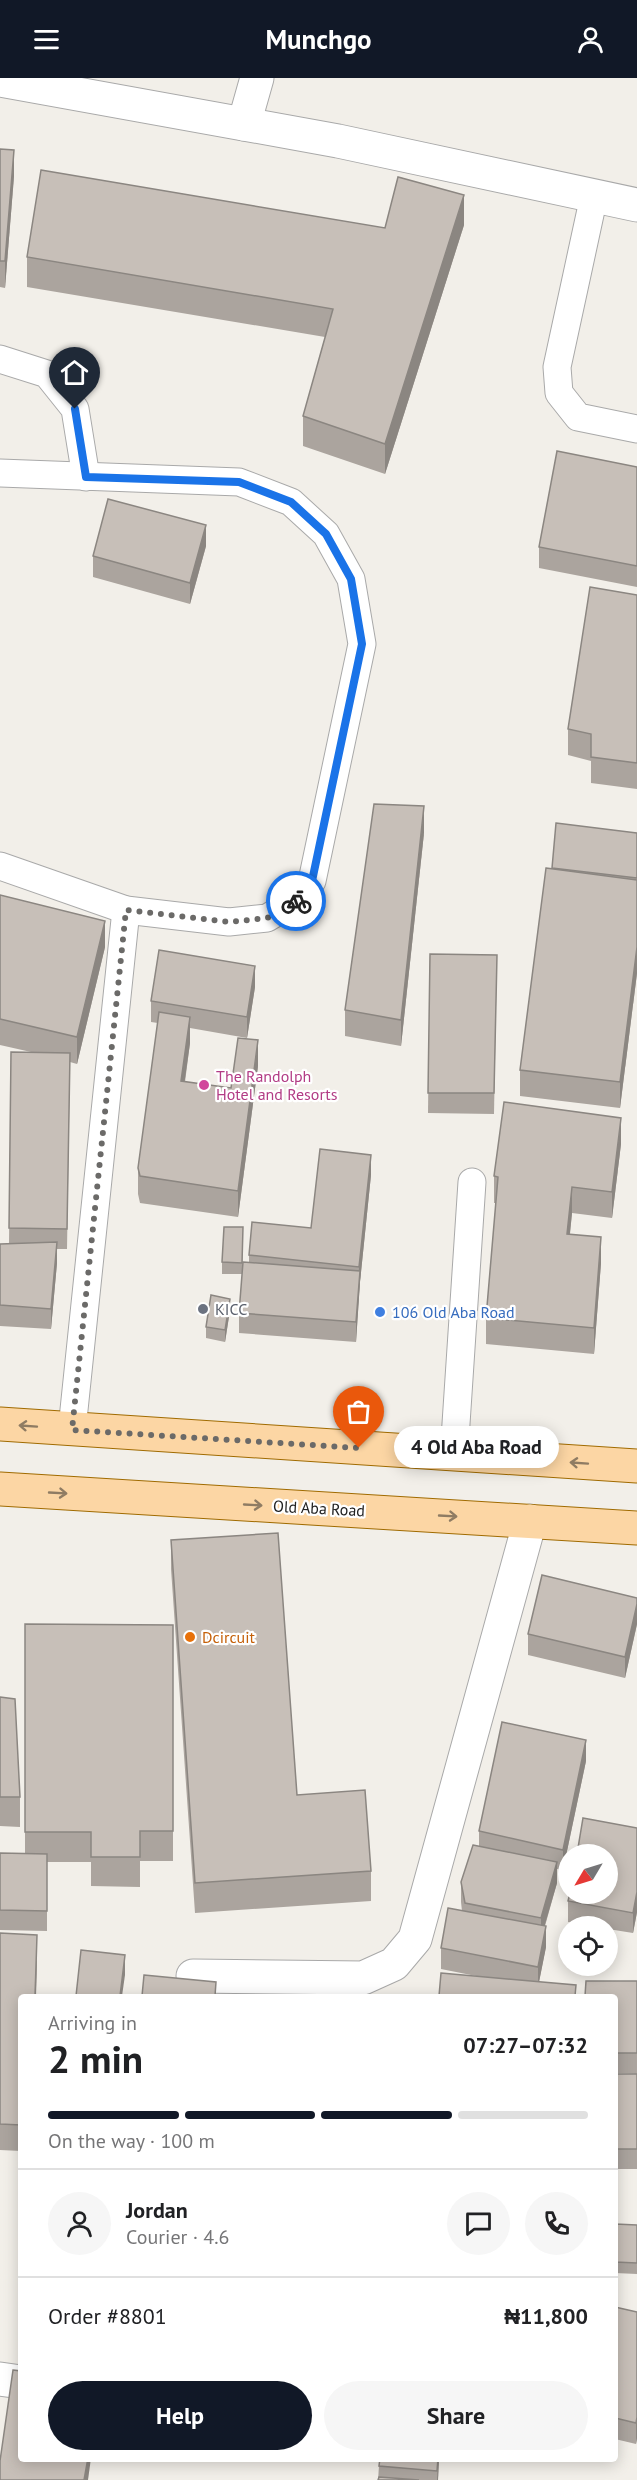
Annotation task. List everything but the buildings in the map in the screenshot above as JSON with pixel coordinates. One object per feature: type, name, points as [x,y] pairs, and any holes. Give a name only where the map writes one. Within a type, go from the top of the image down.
[{"type":"main road","points":[[0,1424],[637,1466]]},
{"type":"main road","name":"Old Aba Road","points":[[0,1489],[637,1528]]},
{"type":"street","points":[[244,124],[257,78]]},
{"type":"street","points":[[0,80],[244,124],[637,205]]},
{"type":"street","points":[[193,1976],[363,1978],[394,1964],[415,1939],[530,1521]]},
{"type":"street","points":[[0,2379],[18,2382]]},
{"type":"lane","points":[[594,196],[557,367],[559,393],[578,417],[637,429]]},
{"type":"lane","points":[[0,359],[47,375],[75,409],[86,477]]},
{"type":"lane","points":[[0,473],[239,482],[291,502],[326,534],[351,579],[362,644],[312,881],[297,900],[267,918],[229,922],[126,910],[0,867]]},
{"type":"lane","points":[[72,1430],[126,910]]},
{"type":"lane","points":[[454,1454],[472,1182]]},
{"type":"way so far","points":[[296,901],[267,918],[229,922],[126,910],[72,1430],[359,1448]]},
{"type":"place","name":"The Randolph Hotel and Resorts","points":[[204,1085]]},
{"type":"place","name":"KICC","points":[[203,1309]]},
{"type":"place","name":"106 Old Aba Road","points":[[380,1312]]},
{"type":"place","name":"4 Old Aba Road","points":[[359,1448]]},
{"type":"place","name":"Dcircuit","points":[[190,1637]]},
{"type":"route","points":[[75,409],[86,477],[239,482],[291,502],[326,534],[351,579],[362,644],[312,881],[296,901]]}]
